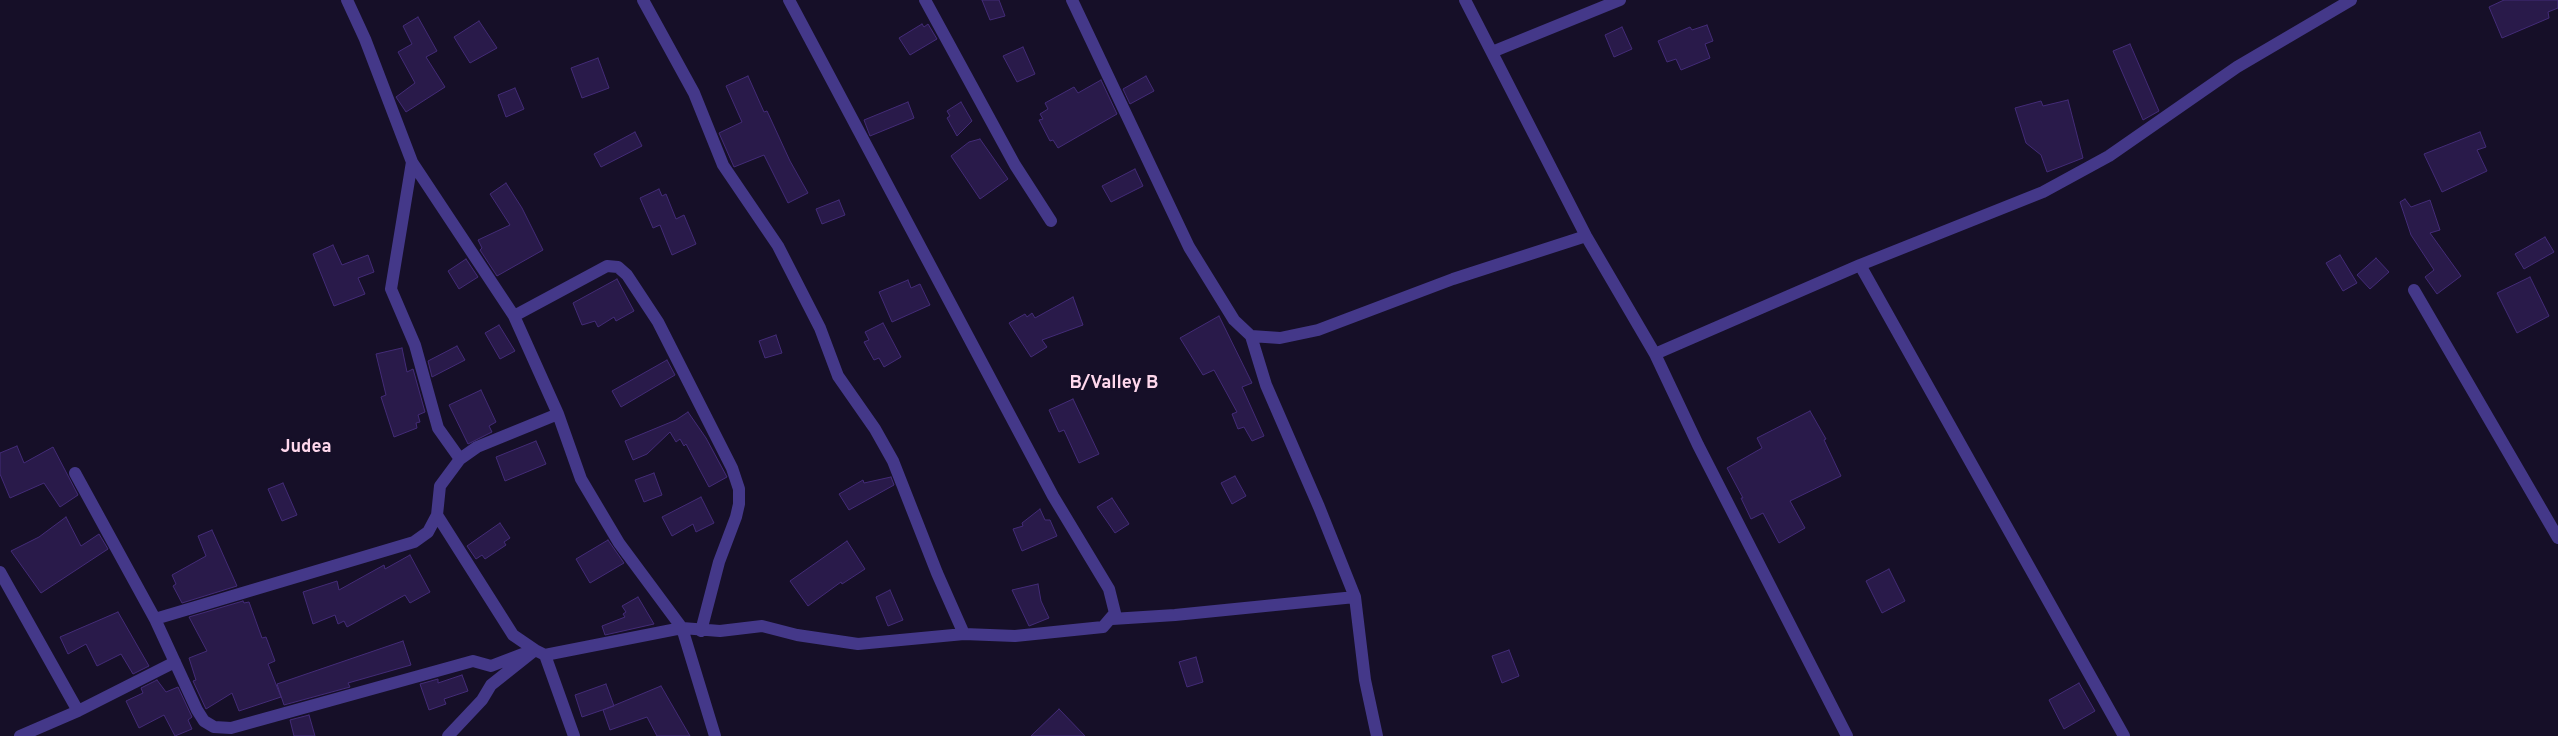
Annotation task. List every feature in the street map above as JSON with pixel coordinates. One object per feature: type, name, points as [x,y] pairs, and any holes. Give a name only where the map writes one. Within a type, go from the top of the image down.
[{"type":"street","points":[[347,0],[365,39],[412,162],[514,316],[558,414],[581,479],[619,543],[682,628],[715,736]]},
{"type":"street","points":[[643,0],[694,93],[723,165],[778,246],[820,328],[838,376],[875,429],[893,461],[937,573],[964,634]]},
{"type":"street","points":[[75,473],[155,619],[197,710],[204,721],[214,727],[231,728],[473,662],[491,666],[540,652],[682,628],[701,631],[762,626],[797,635],[858,644],[964,634],[1015,636],[1104,626],[1112,619],[1115,613],[1109,589],[1053,496],[789,0]]},
{"type":"street","points":[[925,0],[1015,165],[1051,221]]},
{"type":"street","points":[[1072,0],[1189,247],[1234,320],[1251,336],[1266,385],[1319,507],[1354,597],[1365,680],[1377,736]]},
{"type":"street","points":[[1465,0],[1586,236],[1654,354],[1698,445],[1847,736]]},
{"type":"street","points":[[1492,52],[1620,0]]},
{"type":"street","points":[[1654,354],[1860,265],[2043,192],[2109,156],[2237,67],[2351,0]]},
{"type":"street","points":[[412,162],[391,289],[415,345],[438,428],[460,459]]},
{"type":"street","points":[[1251,336],[1280,338],[1318,330],[1453,279],[1586,236]]},
{"type":"street","points":[[1860,265],[2124,736]]},
{"type":"street","points":[[514,316],[607,266],[618,267],[627,275],[658,322],[732,468],[739,489],[740,504],[719,562],[701,631]]},
{"type":"street","points":[[2414,290],[2558,538]]},
{"type":"street","points":[[155,619],[414,542],[428,532],[438,515],[440,486],[460,459],[477,447],[558,414]]},
{"type":"street","points":[[438,515],[513,635],[540,652],[574,736]]},
{"type":"street","points":[[0,572],[78,711]]},
{"type":"street","points":[[1112,619],[1175,615],[1354,597]]},
{"type":"street","points":[[448,736],[482,700],[491,685],[540,652]]},
{"type":"street","points":[[20,736],[78,711],[175,662]]},
{"type":"building","points":[[982,0],[999,0],[1005,16],[990,20]]},
{"type":"building","points":[[2504,0],[2558,0],[2558,8],[2548,12],[2549,18],[2502,38],[2489,7]]},
{"type":"building","points":[[418,17],[437,51],[426,57],[445,87],[406,112],[396,97],[415,83],[398,52],[412,44],[403,26]]},
{"type":"building","points":[[479,21],[497,48],[470,63],[454,37]]},
{"type":"building","points":[[922,24],[924,27],[928,24],[937,39],[910,55],[899,38]]},
{"type":"building","points":[[1707,25],[1713,41],[1705,44],[1710,58],[1681,70],[1676,59],[1667,62],[1658,41],[1690,27],[1692,30]]},
{"type":"building","points":[[1622,27],[1632,49],[1614,57],[1605,35]]},
{"type":"building","points":[[2130,44],[2159,111],[2143,120],[2113,51]]},
{"type":"building","points":[[1023,47],[1035,74],[1017,82],[1003,56]]},
{"type":"building","points":[[598,58],[609,88],[582,98],[571,68]]},
{"type":"building","points":[[748,76],[764,112],[767,111],[790,161],[808,193],[788,203],[764,155],[734,167],[719,133],[742,122],[726,86]]},
{"type":"building","points":[[1146,76],[1154,91],[1130,104],[1123,89]]},
{"type":"building","points":[[1101,80],[1117,114],[1058,148],[1053,140],[1050,141],[1039,120],[1043,119],[1040,114],[1048,109],[1045,103],[1074,87],[1078,93]]},
{"type":"building","points":[[515,88],[524,109],[506,117],[498,95]]},
{"type":"building","points":[[2068,100],[2083,158],[2047,172],[2041,155],[2026,143],[2015,108],[2041,101],[2043,106]]},
{"type":"building","points":[[908,102],[914,118],[870,136],[864,120]]},
{"type":"building","points":[[961,102],[972,121],[957,136],[947,118],[950,116],[947,111]]},
{"type":"building","points":[[635,132],[642,146],[601,167],[594,154]]},
{"type":"building","points":[[2480,132],[2486,147],[2477,150],[2487,171],[2442,192],[2424,154]]},
{"type":"building","points":[[980,139],[1008,179],[980,199],[951,156],[969,142]]},
{"type":"building","points":[[1135,169],[1143,186],[1111,202],[1102,186]]},
{"type":"building","points":[[506,183],[522,208],[543,250],[497,276],[480,250],[482,248],[478,240],[510,225],[490,194]]},
{"type":"building","points":[[659,189],[662,196],[666,194],[676,219],[684,215],[696,244],[672,255],[660,225],[653,228],[640,198]]},
{"type":"building","points":[[2405,199],[2411,207],[2430,200],[2440,230],[2430,233],[2461,276],[2437,294],[2425,277],[2434,270],[2411,235],[2400,202]]},
{"type":"building","points":[[839,200],[845,215],[822,224],[816,209]]},
{"type":"building","points":[[2545,237],[2554,252],[2524,269],[2515,254]]},
{"type":"building","points":[[333,245],[342,265],[368,255],[374,272],[358,278],[365,294],[334,306],[313,254]]},
{"type":"building","points":[[2340,255],[2357,283],[2343,291],[2326,263]]},
{"type":"building","points":[[2376,258],[2389,272],[2370,289],[2357,275]]},
{"type":"building","points":[[466,259],[478,277],[459,289],[448,271]]},
{"type":"building","points":[[2530,277],[2549,316],[2517,333],[2497,293]]},
{"type":"building","points":[[617,279],[634,311],[616,321],[614,317],[598,327],[595,321],[582,325],[573,303]]},
{"type":"building","points":[[908,280],[911,288],[920,284],[930,305],[892,322],[879,292]]},
{"type":"building","points":[[1073,297],[1083,325],[1042,340],[1047,347],[1031,357],[1009,323],[1025,314],[1027,317],[1032,313],[1035,318]]},
{"type":"building","points":[[1219,316],[1252,383],[1242,387],[1264,436],[1252,441],[1244,427],[1238,429],[1232,414],[1237,412],[1214,370],[1203,375],[1180,338]]},
{"type":"building","points":[[883,323],[901,357],[884,367],[879,358],[874,360],[864,342],[869,340],[865,332]]},
{"type":"building","points":[[499,325],[515,351],[500,359],[485,333]]},
{"type":"building","points":[[776,335],[782,353],[765,358],[759,341]]},
{"type":"building","points":[[457,346],[465,360],[432,377],[428,361]]},
{"type":"building","points":[[402,348],[407,372],[413,369],[425,412],[418,415],[420,422],[416,423],[417,428],[394,437],[381,397],[386,395],[376,354]]},
{"type":"building","points":[[667,360],[675,375],[621,407],[612,391]]},
{"type":"building","points":[[481,390],[496,422],[489,426],[492,432],[468,444],[449,405]]},
{"type":"building","points":[[1073,399],[1099,454],[1079,463],[1064,430],[1059,432],[1049,410]]},
{"type":"building","points":[[1810,411],[1826,439],[1824,440],[1841,476],[1790,501],[1805,528],[1779,543],[1763,513],[1751,519],[1741,498],[1743,498],[1727,468],[1762,448],[1757,438]]},
{"type":"building","points":[[688,412],[706,438],[727,477],[709,487],[686,444],[684,446],[680,439],[676,442],[670,432],[647,454],[633,460],[625,441],[676,420]]},
{"type":"building","points":[[536,441],[546,464],[505,481],[496,457]]},
{"type":"building","points":[[17,446],[24,463],[53,447],[78,495],[60,507],[44,483],[10,498],[0,474],[0,453]]},
{"type":"building","points":[[654,473],[662,495],[644,502],[635,480]]},
{"type":"building","points":[[1235,476],[1246,496],[1232,504],[1221,483]]},
{"type":"building","points":[[891,477],[894,485],[849,510],[839,494],[863,480],[864,483]]},
{"type":"building","points":[[283,483],[297,515],[282,521],[268,489]]},
{"type":"building","points":[[701,497],[714,523],[696,532],[693,524],[672,536],[662,517]]},
{"type":"building","points":[[1112,498],[1129,524],[1115,533],[1097,507]]},
{"type":"building","points":[[1040,509],[1045,520],[1050,520],[1057,536],[1022,551],[1013,529],[1023,526],[1022,523]]},
{"type":"building","points":[[66,517],[81,546],[99,534],[108,549],[41,593],[11,551],[39,537]]},
{"type":"building","points":[[500,523],[510,538],[504,542],[506,545],[485,559],[482,555],[476,559],[467,546]]},
{"type":"building","points":[[212,530],[237,586],[182,603],[173,586],[176,584],[172,575],[206,556],[198,536]]},
{"type":"building","points":[[608,540],[624,563],[590,583],[576,559]]},
{"type":"building","points":[[847,541],[865,569],[842,584],[841,582],[808,606],[790,581]]},
{"type":"building","points":[[410,555],[430,592],[410,603],[405,595],[347,627],[344,621],[338,624],[335,615],[313,624],[303,592],[337,581],[339,590],[384,565],[385,569]]},
{"type":"building","points":[[1889,569],[1905,601],[1882,613],[1866,581]]},
{"type":"building","points":[[1038,584],[1041,601],[1049,618],[1029,626],[1012,590]]},
{"type":"building","points":[[890,590],[903,620],[888,626],[876,597]]},
{"type":"building","points":[[638,597],[654,624],[605,635],[602,626],[625,617],[623,614],[626,612],[622,606]]},
{"type":"building","points":[[243,601],[244,603],[249,602],[262,638],[266,637],[275,661],[268,664],[281,697],[239,711],[232,693],[206,709],[193,681],[196,680],[189,658],[207,651],[189,617]]},
{"type":"building","points":[[118,612],[149,666],[133,674],[121,654],[97,666],[86,644],[68,654],[60,637]]},
{"type":"building","points":[[403,641],[411,665],[348,683],[350,687],[284,705],[277,684]]},
{"type":"building","points":[[1509,650],[1519,676],[1502,683],[1492,656]]},
{"type":"building","points":[[1196,657],[1203,682],[1187,687],[1179,662]]},
{"type":"building","points":[[462,675],[468,691],[444,699],[446,704],[429,710],[420,684],[438,679],[438,683]]},
{"type":"building","points":[[157,680],[166,692],[178,687],[192,717],[188,720],[192,729],[175,736],[164,715],[139,728],[126,701],[143,693],[141,688]]},
{"type":"building","points":[[2079,683],[2095,711],[2064,729],[2049,700]]},
{"type":"building","points":[[606,684],[614,706],[582,717],[575,695]]},
{"type":"building","points":[[661,686],[690,736],[657,736],[647,717],[610,730],[603,710]]},
{"type":"building","points":[[1059,709],[1085,736],[1031,736]]},
{"type":"building","points":[[309,715],[315,736],[294,736],[290,720]]},
{"type":"district","name":"B/Valley B","points":[[1114,384]]},
{"type":"district","name":"Judea","points":[[306,448]]}]
